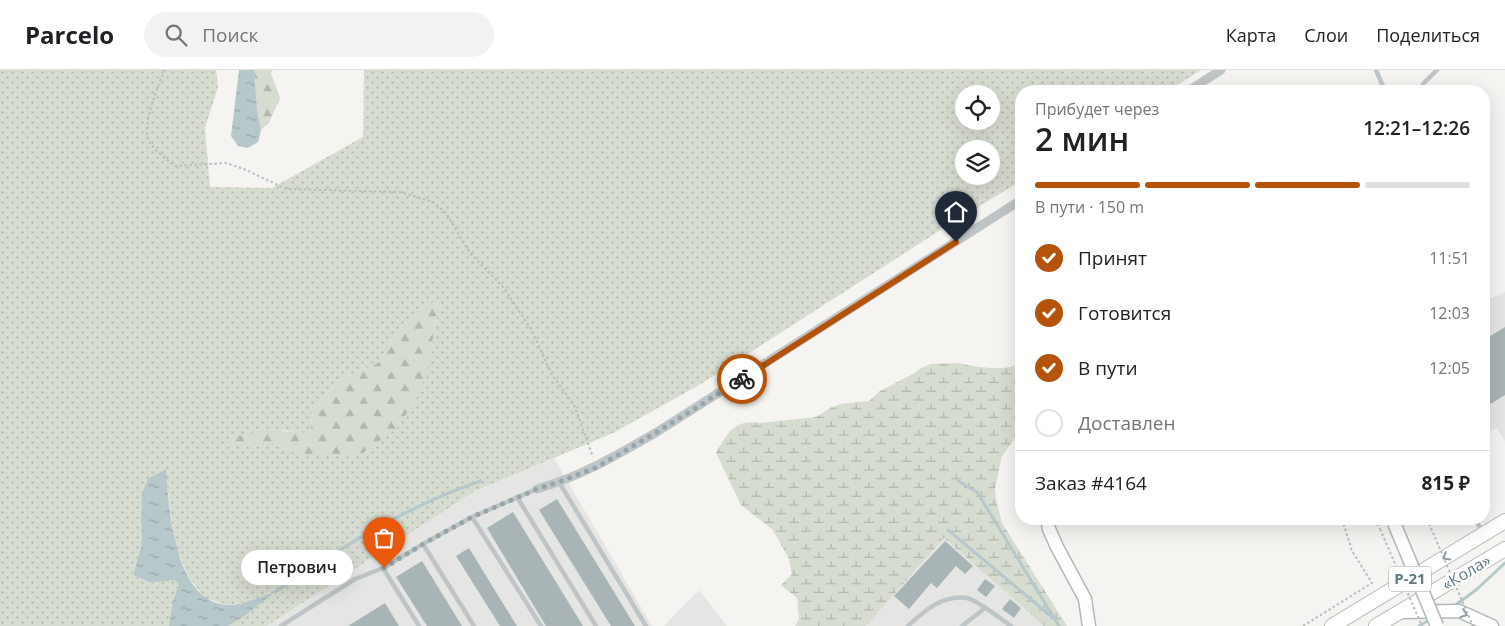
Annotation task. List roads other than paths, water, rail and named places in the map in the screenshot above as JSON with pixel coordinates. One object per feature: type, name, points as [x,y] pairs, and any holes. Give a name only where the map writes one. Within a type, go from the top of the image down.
[{"type":"main road","name":"«Кола»","points":[[1332,626],[1505,521]]},
{"type":"main road","name":"«Кола»","points":[[1376,626],[1505,549]]},
{"type":"street","points":[[1198,85],[1222,70]]},
{"type":"street","points":[[537,489],[597,467],[657,432],[1015,204]]},
{"type":"street","points":[[1049,525],[1057,547],[1085,599],[1089,626]]},
{"type":"street","points":[[1395,525],[1437,626]]},
{"type":"street","points":[[1400,612],[1459,611],[1492,626]]},
{"type":"lane","points":[[1376,70],[1382,85]]},
{"type":"lane","points":[[1423,84],[1437,70]]},
{"type":"lane","points":[[559,482],[646,626]]},
{"type":"lane","points":[[281,626],[354,579],[384,568],[472,517],[537,489]]},
{"type":"lane","points":[[517,497],[596,626]]},
{"type":"lane","points":[[472,517],[540,626]]},
{"type":"lane","points":[[1479,525],[1484,534]]},
{"type":"lane","points":[[423,544],[474,626]]},
{"type":"lane","points":[[384,568],[419,626]]},
{"type":"lane","points":[[908,626],[926,609],[947,599],[968,598],[986,608],[1010,626]]},
{"type":"lane","points":[[962,626],[986,608]]},
{"type":"lane","points":[[1388,626],[1400,612]]},
{"type":"water","points":[[239,70],[254,70],[257,109],[261,130],[258,142],[248,148],[238,146],[231,136]]},
{"type":"water","points":[[166,469],[169,507],[178,551],[185,571],[196,588],[210,600],[228,605],[246,602],[275,592],[242,618],[228,626],[169,626],[173,601],[179,584],[174,580],[151,583],[133,575],[142,544],[142,494],[148,479]]},
{"type":"waterway","points":[[275,592],[375,529],[427,502],[481,481]]},
{"type":"waterway","points":[[958,481],[977,492],[1059,626]]},
{"type":"waterway","points":[[948,530],[1053,618]]},
{"type":"waterway","points":[[1454,606],[1476,590],[1505,563]]},
{"type":"waterway","points":[[1419,626],[1431,619]]},
{"type":"place","name":"Петрович","points":[[384,568]]}]
